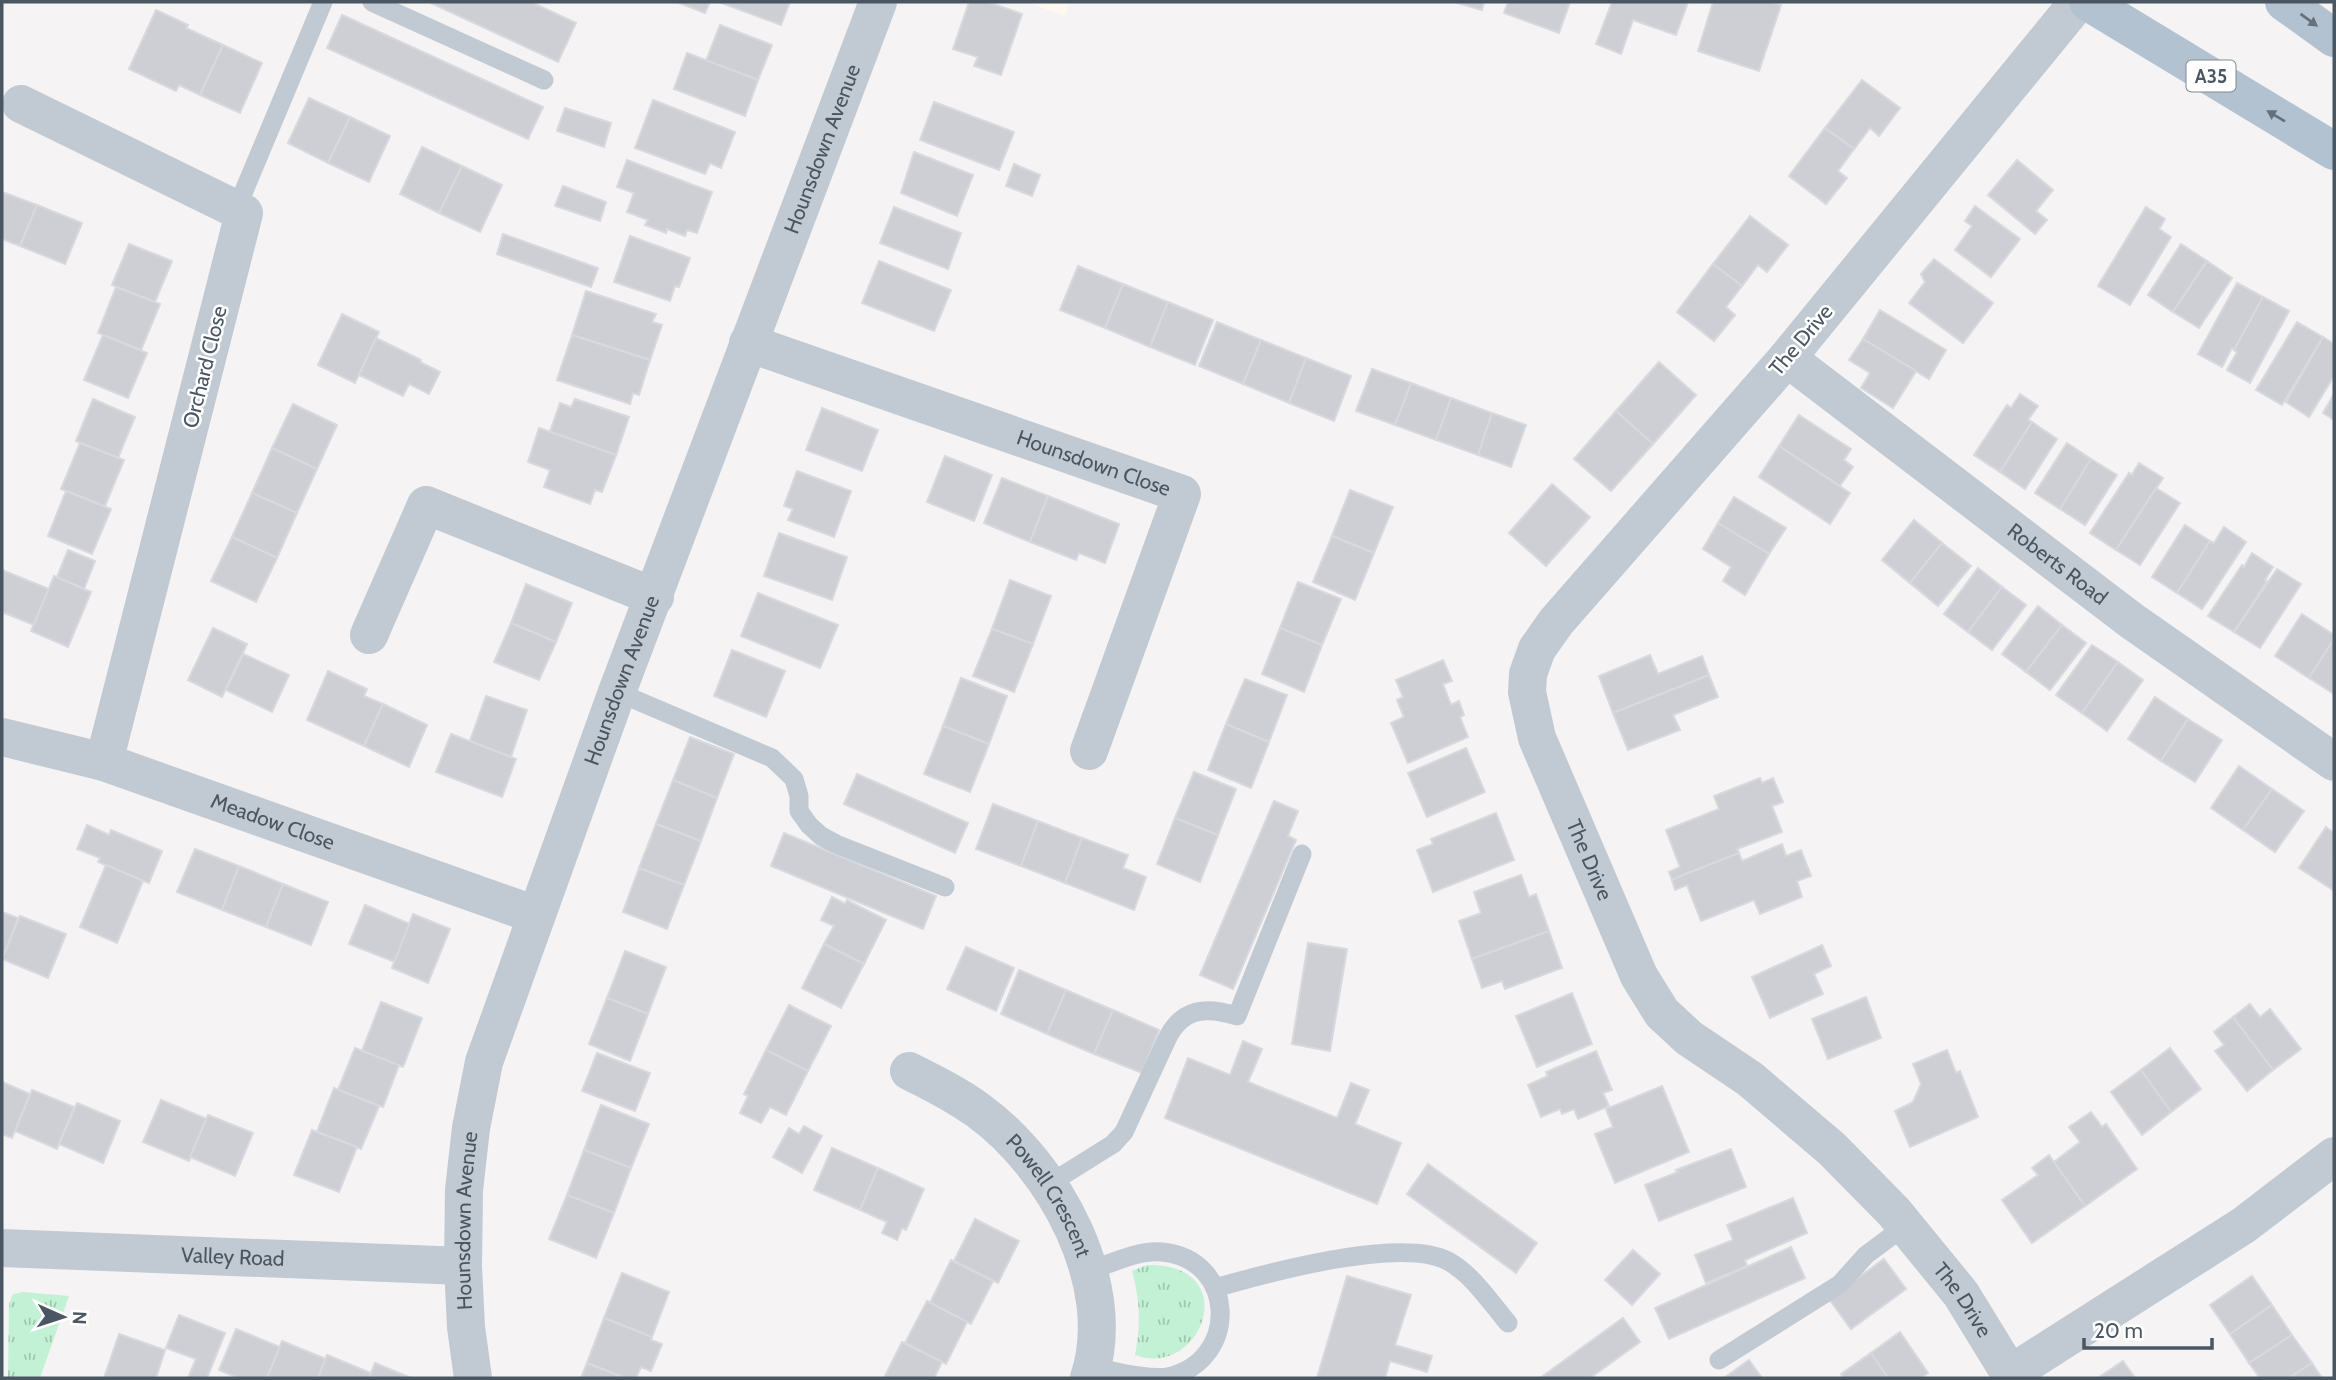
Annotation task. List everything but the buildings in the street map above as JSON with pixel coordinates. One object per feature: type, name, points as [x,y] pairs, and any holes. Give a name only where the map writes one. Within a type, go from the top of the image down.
[{"type":"main road","name":"A35","points":[[2088,2],[2334,151]]},
{"type":"main road","points":[[2284,2],[2334,38]]},
{"type":"street","name":"Hounsdown Avenue","points":[[473,1378],[466,1327],[463,1266],[464,1191],[471,1128],[484,1062],[617,692],[878,2]]},
{"type":"street","name":"The Drive","points":[[2078,2],[1787,358],[1556,622],[1537,649],[1528,674],[1527,692],[1537,738],[1639,976],[1662,1013],[1689,1038],[1750,1079],[1832,1149],[1905,1226],[1961,1294],[2010,1374],[2245,1225],[2334,1156]]},
{"type":"street","points":[[21,103],[236,210]]},
{"type":"street","name":"Orchard Close","points":[[104,762],[244,213],[236,210]]},
{"type":"street","name":"Hounsdown Close","points":[[748,343],[1182,494],[1089,751]]},
{"type":"street","name":"Roberts Road","points":[[1787,358],[2132,621],[2334,762]]},
{"type":"street","points":[[369,635],[426,505],[655,597]]},
{"type":"street","name":"Meadow Close","points":[[3,740],[104,762],[536,915]]},
{"type":"street","name":"Powell Crescent","points":[[909,1071],[980,1111],[1027,1155],[1049,1184],[1064,1210],[1089,1271],[1096,1301],[1097,1335],[1091,1373]]},
{"type":"street","name":"Valley Road","points":[[2,1248],[463,1266]]},
{"type":"lane","points":[[236,210],[323,2]]},
{"type":"lane","points":[[372,2],[544,80]]},
{"type":"lane","points":[[617,692],[772,758],[794,779],[800,796],[799,811],[808,825],[821,836],[945,887]]},
{"type":"lane","points":[[1049,1184],[1113,1143],[1124,1132],[1172,1028],[1180,1020],[1200,1011],[1211,1010],[1237,1016],[1302,854]]},
{"type":"lane","points":[[1719,1360],[1840,1284],[1867,1255],[1905,1226]]},
{"type":"lane","points":[[1089,1271],[1138,1254],[1160,1252],[1179,1255],[1205,1273],[1215,1288],[1221,1307],[1220,1327],[1214,1345],[1199,1363],[1187,1371],[1164,1378],[1091,1373]]},
{"type":"lane","points":[[1215,1288],[1313,1263],[1387,1254],[1423,1254],[1447,1260],[1467,1274],[1508,1323]]},
{"type":"shaded area","points":[[1027,2],[1070,2],[1065,16]]},
{"type":"green space","points":[[1147,1265],[1177,1269],[1196,1282],[1204,1299],[1203,1319],[1194,1337],[1179,1351],[1159,1358],[1135,1355],[1139,1313],[1132,1271]]},
{"type":"green space","points":[[23,1292],[69,1296],[40,1378],[8,1378],[9,1304],[13,1294]]}]
